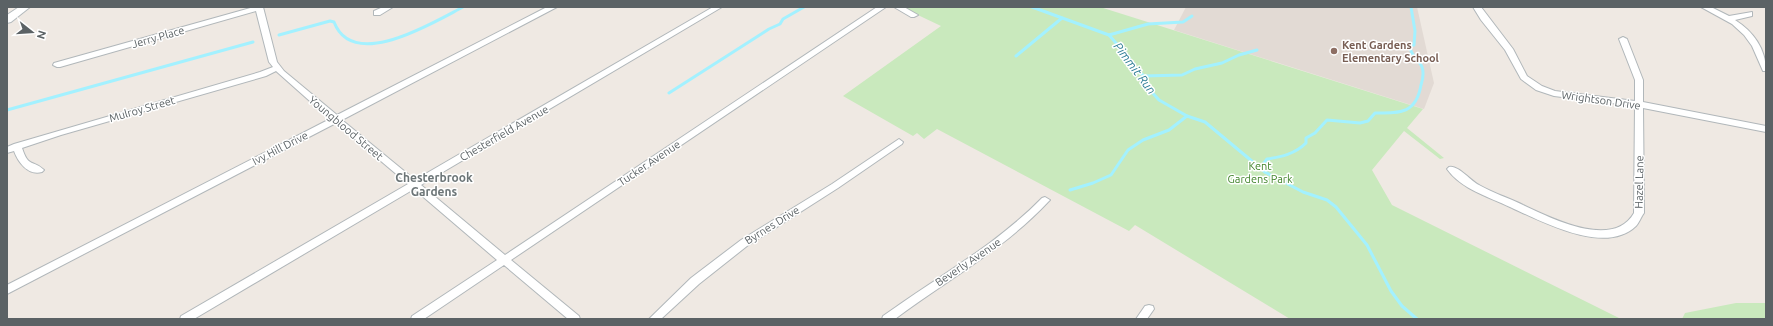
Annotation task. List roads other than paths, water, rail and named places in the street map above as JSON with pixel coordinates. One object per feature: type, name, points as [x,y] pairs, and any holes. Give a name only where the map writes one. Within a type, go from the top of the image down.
[{"type":"main road","points":[[7,20],[25,7]]},
{"type":"street","points":[[377,13],[389,7]]},
{"type":"street","name":"Ivy Hill Drive","points":[[7,290],[553,7]]},
{"type":"street","name":"Chesterfield Avenue","points":[[185,319],[718,7]]},
{"type":"street","name":"Tucker Avenue","points":[[416,319],[882,7]]},
{"type":"street","points":[[898,7],[914,15]]},
{"type":"street","name":"Wrightson Drive","points":[[1477,7],[1509,49],[1524,77],[1533,89],[1639,104],[1766,129]]},
{"type":"street","points":[[1705,7],[1728,19],[1752,39],[1766,69]]},
{"type":"street","name":"Youngblood Street","points":[[259,8],[273,62],[277,68],[336,120],[575,319]]},
{"type":"street","name":"Jerry Place","points":[[57,65],[259,8]]},
{"type":"street","points":[[1728,19],[1749,14]]},
{"type":"street","name":"Hazel Lane","points":[[1452,169],[1475,187],[1561,226],[1575,230],[1602,234],[1624,230],[1637,220],[1639,213],[1639,80],[1623,39]]},
{"type":"street","name":"Mulroy Street","points":[[7,150],[58,133],[263,74],[277,68]]},
{"type":"street","name":"Byrnes Drive","points":[[654,319],[695,280],[744,243],[835,186],[899,142]]},
{"type":"street","points":[[17,146],[22,163],[28,167],[39,170]]},
{"type":"street","name":"Beverly Avenue","points":[[887,319],[922,293],[993,246],[1014,230],[1046,200]]},
{"type":"street","points":[[1141,319],[1149,309]]},
{"type":"waterway","points":[[279,35],[330,21],[334,22],[344,36],[358,43],[376,43],[395,39],[414,32],[463,7]]},
{"type":"waterway","points":[[669,93],[769,29],[780,24],[783,19],[804,7]]},
{"type":"waterway","name":"Pimmit Run","points":[[1032,7],[1109,35]]},
{"type":"waterway","points":[[1265,172],[1264,163],[1267,159],[1283,156],[1302,147],[1306,143],[1306,138],[1315,133],[1327,120],[1360,123],[1368,121],[1375,113],[1399,112],[1411,107],[1419,95],[1423,74],[1421,64],[1410,49],[1410,46],[1414,45],[1415,31],[1411,7]]},
{"type":"waterway","points":[[1109,35],[1148,24],[1183,22],[1192,16]]},
{"type":"waterway","points":[[1016,56],[1062,18]]},
{"type":"waterway","name":"Pimmit Run","points":[[1109,35],[1129,58],[1132,66],[1144,76]]},
{"type":"waterway","points":[[7,110],[253,42]]},
{"type":"waterway","points":[[1144,76],[1182,75],[1195,69],[1222,63],[1239,55],[1257,50]]},
{"type":"waterway","name":"Pimmit Run","points":[[1144,76],[1150,90],[1159,100],[1187,116]]},
{"type":"waterway","points":[[1070,190],[1093,183],[1111,175],[1128,150],[1143,140],[1169,130],[1187,116]]},
{"type":"waterway","name":"Pimmit Run","points":[[1187,116],[1205,122],[1265,172]]},
{"type":"waterway","name":"Pimmit Run","points":[[1265,172],[1303,192],[1327,200],[1336,207],[1367,245],[1391,291],[1402,306],[1417,319]]},
{"type":"place","name":"Kent Gardens Elementary School","points":[[1334,51]]},
{"type":"district","name":"Chesterbrook Gardens","points":[[434,184]]},
{"type":"park label","name":"Kent Gardens Park","points":[[1260,172]]}]
